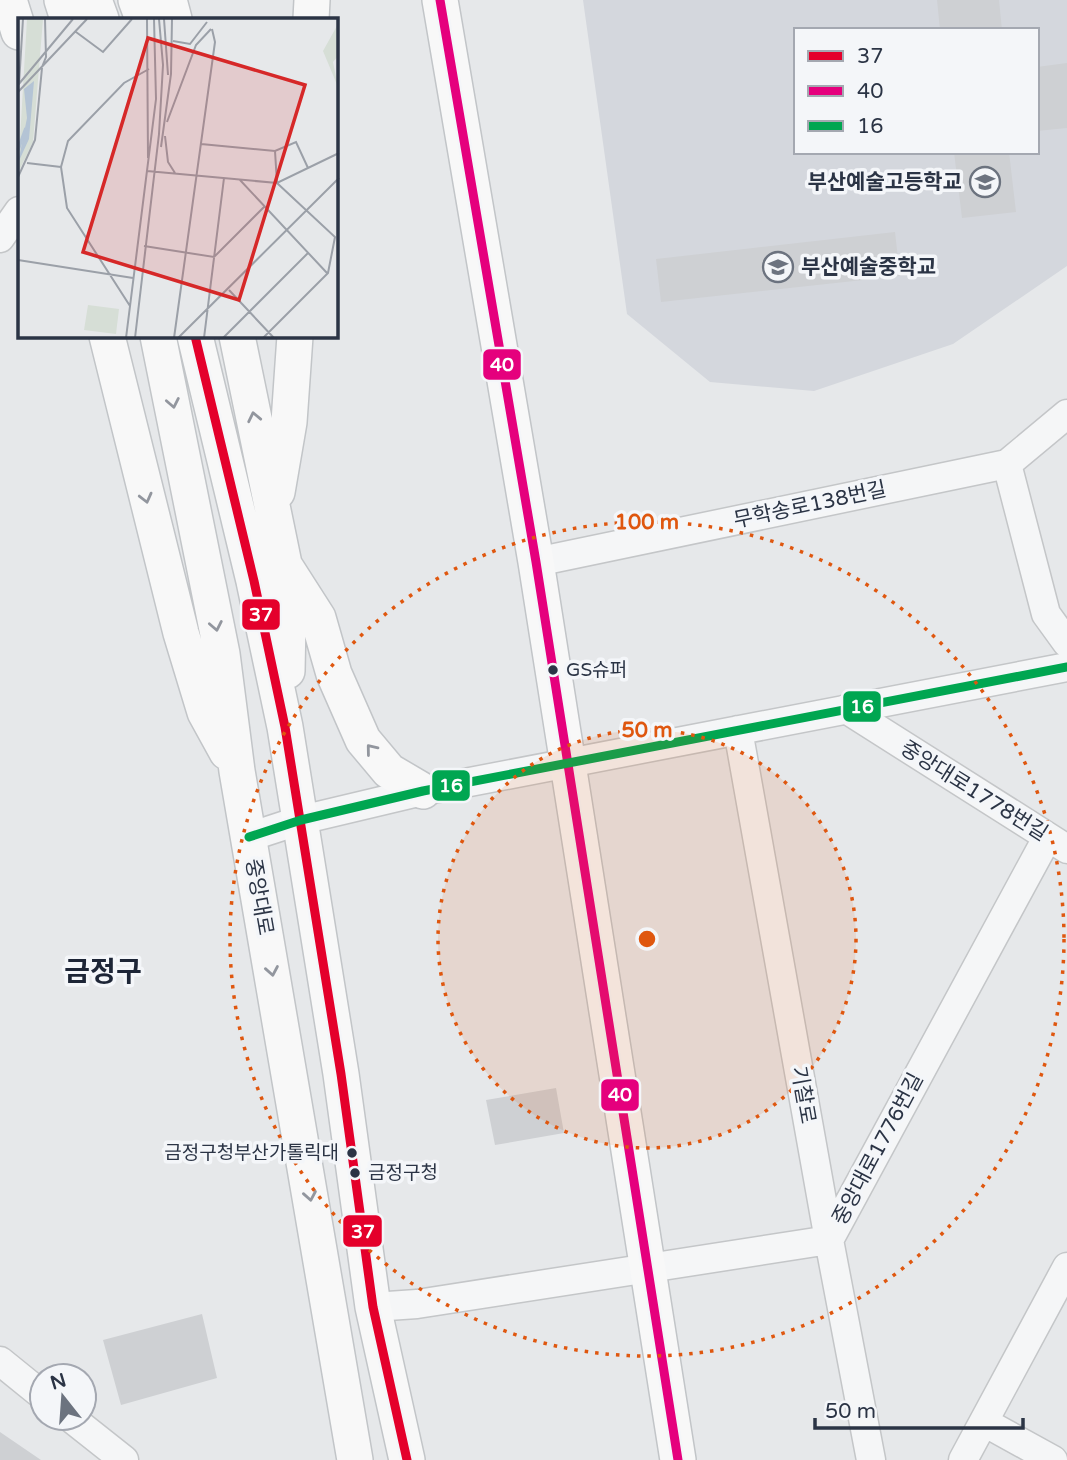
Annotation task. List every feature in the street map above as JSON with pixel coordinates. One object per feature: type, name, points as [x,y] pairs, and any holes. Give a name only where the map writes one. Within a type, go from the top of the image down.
[{"type":"main road","points":[[9,0],[18,29]]},
{"type":"main road","points":[[62,0],[68,18]]},
{"type":"main road","points":[[94,0],[101,18]]},
{"type":"main road","points":[[136,0],[143,18]]},
{"type":"main road","points":[[169,0],[174,18]]},
{"type":"main road","points":[[311,18],[313,0]]},
{"type":"main road","points":[[440,0],[536,562],[678,1460]]},
{"type":"main road","points":[[107,338],[162,558],[205,712],[237,771]]},
{"type":"main road","name":"중앙대로","points":[[158,338],[222,654],[237,771],[355,1460]]},
{"type":"main road","points":[[195,338],[254,580],[285,727],[341,1074],[373,1307],[407,1460]]},
{"type":"main road","points":[[237,338],[284,564],[288,622],[285,727]]},
{"type":"main road","points":[[274,513],[289,422],[295,338]]},
{"type":"main road","points":[[284,564],[318,618],[334,674],[363,740],[388,771],[423,791]]},
{"type":"street","points":[[0,238],[18,212]]},
{"type":"street","name":"무학송로138번길","points":[[536,562],[1007,464],[1067,414]]},
{"type":"street","points":[[1007,464],[1046,614],[1067,643]]},
{"type":"street","points":[[249,837],[301,820],[423,791],[1067,667]]},
{"type":"street","name":"중앙대로1778번길","points":[[846,709],[1057,843]]},
{"type":"street","name":"기찰로","points":[[738,730],[871,1460]]},
{"type":"street","name":"중앙대로1776번길","points":[[373,1307],[417,1304],[829,1240],[1057,843]]},
{"type":"street","points":[[963,1460],[1067,1267]]},
{"type":"street","points":[[0,1361],[28,1384]]},
{"type":"street","points":[[984,1422],[1053,1460]]},
{"type":"street","points":[[89,1432],[124,1460]]},
{"type":"shaded area","points":[[583,0],[1067,0],[1067,266],[953,344],[814,391],[710,382],[627,314]]},
{"type":"building","points":[[937,0],[999,0],[1002,28],[940,28]]},
{"type":"building","points":[[1067,63],[1067,128],[1039,131],[1039,67]]},
{"type":"building","name":"부산예술고등학교","points":[[954,154],[1009,154],[1016,212],[962,218]]},
{"type":"building","name":"부산예술중학교","points":[[895,232],[900,276],[661,302],[656,259]]},
{"type":"building","points":[[556,1088],[564,1133],[495,1145],[486,1100]]},
{"type":"building","points":[[202,1314],[217,1378],[121,1405],[103,1340]]},
{"type":"building","points":[[0,1432],[41,1460],[0,1460]]},
{"type":"transit line","name":"40","points":[[440,0],[536,562],[678,1460]]},
{"type":"transit line","name":"37","points":[[195,338],[254,581],[285,727],[341,1074],[373,1307],[407,1460]]},
{"type":"transit line","name":"16","points":[[249,837],[301,820],[423,791],[1067,667]]},
{"type":"place","name":"부산예술고등학교","points":[[985,182]]},
{"type":"place","name":"부산예술중학교","points":[[778,267]]},
{"type":"place","name":"GS슈퍼","points":[[553,670]]},
{"type":"place","name":"금정구청부산가톨릭대","points":[[352,1153]]},
{"type":"place","name":"금정구청","points":[[355,1173]]},
{"type":"district","name":"금정구","points":[[103,972]]}]
